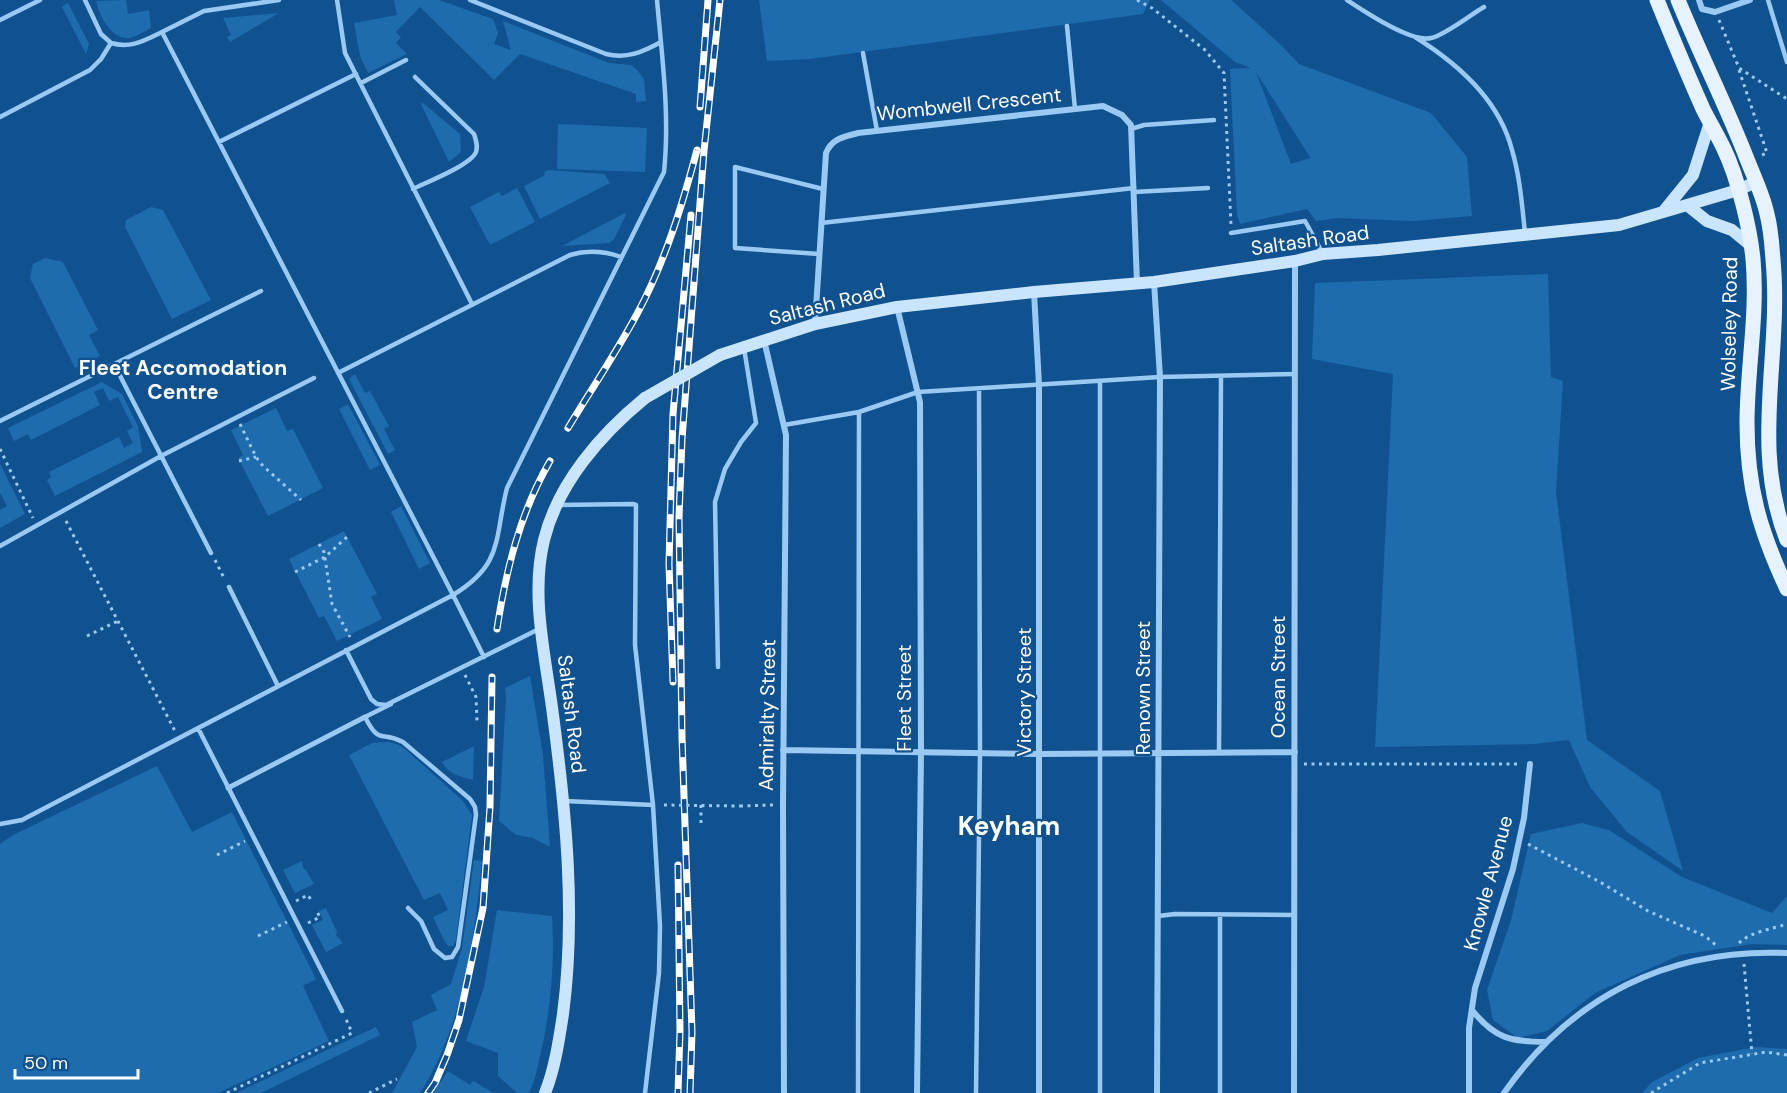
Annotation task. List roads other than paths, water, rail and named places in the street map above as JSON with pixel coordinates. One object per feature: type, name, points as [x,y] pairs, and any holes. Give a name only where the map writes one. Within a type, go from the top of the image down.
[{"type":"main road","name":"Wolseley Road","points":[[1657,0],[1676,48],[1725,152],[1738,190],[1753,259],[1754,303],[1747,423],[1750,478],[1758,519],[1787,589]]},
{"type":"main road","name":"Wolseley Road","points":[[1678,0],[1730,116],[1767,214],[1774,261],[1774,326],[1767,424],[1770,479],[1775,504],[1787,540]]},
{"type":"main road","points":[[1663,212],[1693,175],[1710,122]]},
{"type":"main road","name":"Saltash Road","points":[[545,1093],[560,1035],[567,984],[569,902],[563,801],[541,628],[540,558],[544,538],[576,471],[620,418],[645,398],[720,355],[815,324],[897,307],[1154,282],[1295,261],[1323,254],[1619,225],[1738,190],[1756,182]]},
{"type":"main road","points":[[1687,205],[1707,220],[1732,230],[1750,245]]},
{"type":"street","points":[[1699,0],[1702,9],[1715,12],[1750,0]]},
{"type":"street","name":"Wombwell Crescent","points":[[815,324],[826,153],[837,139],[858,133],[1103,106],[1122,115],[1131,125],[1131,129]]},
{"type":"street","points":[[1131,129],[1137,284]]},
{"type":"street","name":"Ocean Street","points":[[1294,1093],[1295,261]]},
{"type":"street","name":"Renown Street","points":[[1154,282],[1160,377],[1157,1093]]},
{"type":"street","name":"Victory Street","points":[[1034,292],[1039,385],[1039,1093]]},
{"type":"street","name":"Fleet Street","points":[[897,307],[918,392],[921,752],[917,1093]]},
{"type":"street","name":"Admiralty Street","points":[[764,340],[786,435],[783,750],[784,1093]]},
{"type":"street","points":[[228,788],[365,717]]},
{"type":"street","points":[[783,750],[1040,754],[1295,752]]},
{"type":"street","name":"Knowle Avenue","points":[[1469,1093],[1469,1028],[1475,988],[1513,869],[1524,818],[1530,764]]},
{"type":"street","points":[[1504,1093],[1534,1054],[1561,1028],[1605,996],[1644,975],[1671,966],[1729,955],[1787,953]]},
{"type":"street","points":[[1472,1010],[1479,1019],[1501,1036],[1513,1041],[1546,1042]]},
{"type":"lane","points":[[0,20],[40,0]]},
{"type":"lane","points":[[85,0],[101,34],[111,43],[119,45],[135,44],[204,11],[279,0]]},
{"type":"lane","points":[[337,0],[345,53],[472,304]]},
{"type":"lane","points":[[470,0],[606,54],[616,56],[632,54],[661,42]]},
{"type":"lane","points":[[0,825],[22,820],[453,595],[479,577],[490,561],[507,488],[664,172],[666,127],[657,0]]},
{"type":"lane","points":[[1347,0],[1442,54],[1477,87],[1496,113],[1512,148],[1526,235]]},
{"type":"lane","points":[[1768,0],[1787,62]]},
{"type":"lane","points":[[1415,37],[1424,40],[1434,38],[1484,7]]},
{"type":"lane","points":[[1067,26],[1075,109]]},
{"type":"lane","points":[[162,32],[484,657]]},
{"type":"lane","points":[[0,117],[90,70],[101,59],[111,43]]},
{"type":"lane","points":[[863,52],[877,131]]},
{"type":"lane","points":[[360,83],[406,60]]},
{"type":"lane","points":[[219,142],[356,74]]},
{"type":"lane","points":[[413,189],[470,160],[477,152],[474,134],[415,77]]},
{"type":"lane","points":[[1131,129],[1144,125],[1214,120]]},
{"type":"lane","points":[[819,254],[735,248],[735,167],[824,189]]},
{"type":"lane","points":[[821,223],[1134,190],[1208,188]]},
{"type":"lane","points":[[1231,233],[1305,221],[1323,254]]},
{"type":"lane","points":[[338,373],[570,255],[583,251],[621,257]]},
{"type":"lane","points":[[0,422],[261,291]]},
{"type":"lane","points":[[718,667],[716,502],[725,469],[741,442],[756,423],[744,347]]},
{"type":"lane","points":[[114,364],[211,553]]},
{"type":"lane","points":[[784,425],[858,412],[918,392],[1160,377],[1295,374]]},
{"type":"lane","points":[[1219,753],[1221,376]]},
{"type":"lane","points":[[0,546],[161,456],[314,378]]},
{"type":"lane","points":[[1100,382],[1100,1093]]},
{"type":"lane","points":[[976,1093],[980,753],[979,389]]},
{"type":"lane","points":[[858,412],[858,1093]]},
{"type":"lane","points":[[558,505],[636,505],[635,645],[653,806],[660,926],[658,973],[645,1093]]},
{"type":"lane","points":[[229,587],[278,686]]},
{"type":"lane","points":[[408,908],[421,921],[437,952],[445,958],[452,957],[458,947],[476,819],[475,807],[470,799],[403,742],[375,734],[365,717],[541,628]]},
{"type":"lane","points":[[346,650],[371,699],[379,705],[391,704]]},
{"type":"lane","points":[[198,728],[342,1011]]},
{"type":"lane","points":[[563,801],[653,806]]},
{"type":"lane","points":[[1158,916],[1175,914],[1294,915]]},
{"type":"lane","points":[[1220,915],[1220,1093]]},
{"type":"railway","points":[[700,107],[708,0]]},
{"type":"railway","points":[[690,1093],[692,1032],[682,737],[679,517],[682,439],[704,151],[720,0]]},
{"type":"railway","points":[[568,428],[621,343],[647,294],[672,234],[697,150]]},
{"type":"railway","points":[[673,682],[669,564],[673,414],[691,215]]},
{"type":"railway","points":[[497,629],[505,585],[522,521],[550,461]]},
{"type":"railway","points":[[428,1093],[447,1055],[459,1020],[483,908],[490,807],[492,677]]},
{"type":"railway","points":[[678,865],[680,1032],[678,1093]]},
{"type":"district","name":"Fleet Accomodation Centre","points":[[183,380]]},
{"type":"district","name":"Keyham","points":[[1009,826]]}]
